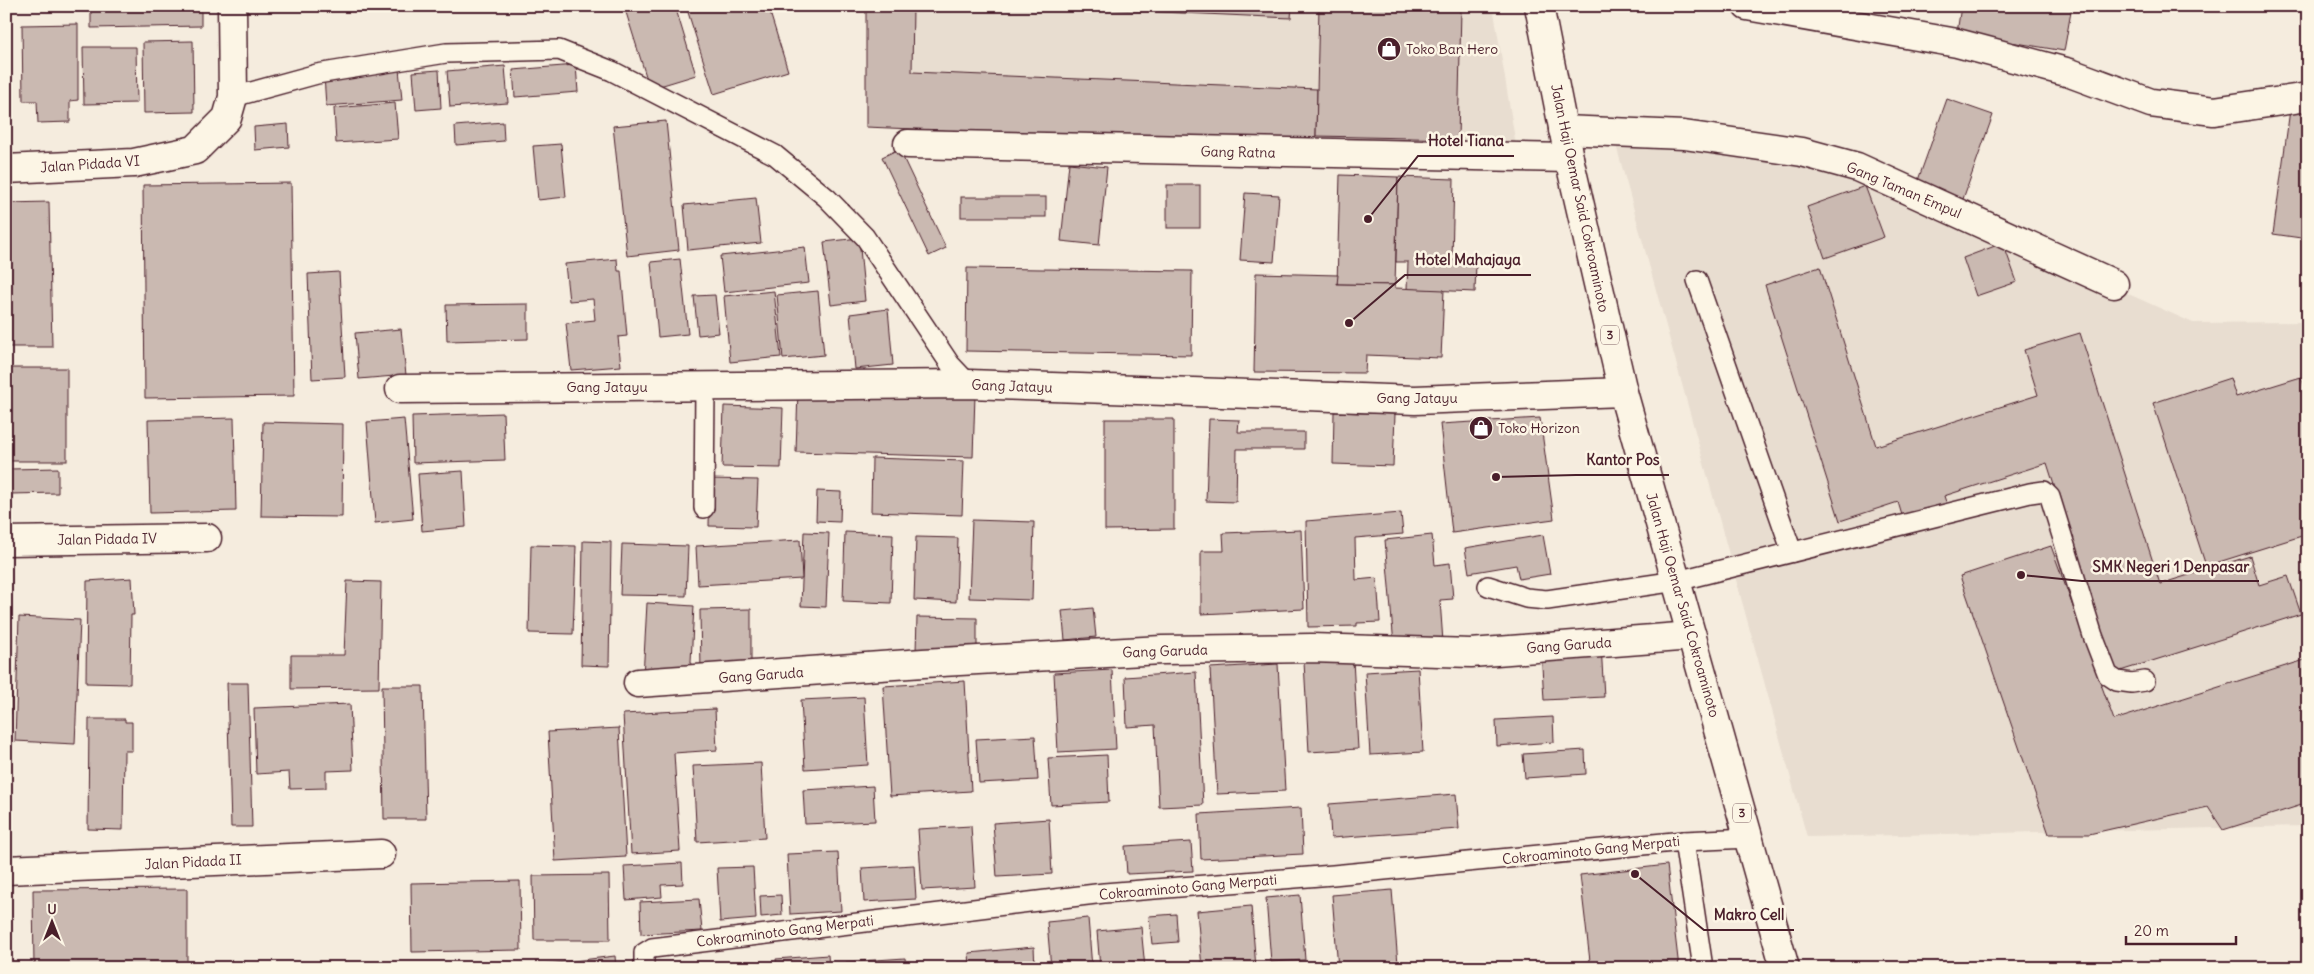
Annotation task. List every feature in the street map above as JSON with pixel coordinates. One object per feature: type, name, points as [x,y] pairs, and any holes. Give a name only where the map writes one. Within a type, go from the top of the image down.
[{"type":"main road","name":"Jalan Pidada VI","points":[[6,169],[134,163],[194,150],[227,118],[234,97],[232,6]]},
{"type":"main road","name":"Jalan Haji Oemar Said Cokroaminoto","points":[[1539,6],[1569,158],[1623,392],[1785,968]]},
{"type":"main road","points":[[1748,6],[1957,43],[2070,73],[2151,103],[2214,111],[2308,97]]},
{"type":"main road","name":"Gang Taman Empul","points":[[1563,130],[1684,134],[1802,152],[1857,167],[2114,284]]},
{"type":"main road","name":"Gang Ratna","points":[[908,144],[1569,158]]},
{"type":"main road","name":"Gang Jatayu","points":[[400,389],[969,384],[1416,400],[1623,392]]},
{"type":"main road","name":"Jalan Pidada IV","points":[[6,541],[207,538]]},
{"type":"main road","name":"Gang Garuda","points":[[638,683],[913,664],[1162,650],[1311,648],[1471,653],[1692,636]]},
{"type":"main road","name":"Jalan Pidada II","points":[[6,870],[381,854]]},
{"type":"lane","points":[[234,97],[317,74],[446,53],[559,50],[603,68],[775,155],[827,198],[865,237],[950,364],[969,384]]},
{"type":"lane","points":[[1697,280],[1792,552]]},
{"type":"lane","points":[[704,508],[705,386]]},
{"type":"lane","points":[[1488,586],[1526,598],[1547,600],[1677,581],[2044,491],[2050,498],[2093,636],[2108,675],[2116,681],[2132,683],[2145,681]]},
{"type":"lane","name":"Cokroaminoto Gang Merpati","points":[[644,968],[644,953],[652,948],[925,914],[1104,893],[1333,875],[1684,841],[1749,838]]},
{"type":"lane","points":[[1684,841],[1702,968]]},
{"type":"shaded area","points":[[866,6],[1493,6],[1516,145],[1309,146],[866,127]]},
{"type":"shaded area","points":[[1616,145],[1785,155],[1875,180],[2193,323],[2308,322],[2308,826],[1807,837]]},
{"type":"building","points":[[91,6],[201,6],[201,26],[91,28]]},
{"type":"building","points":[[378,6],[461,6],[461,9],[378,11]]},
{"type":"building","points":[[624,6],[675,6],[696,75],[650,89]]},
{"type":"building","points":[[686,6],[768,6],[788,71],[714,94]]},
{"type":"building","points":[[866,6],[913,6],[912,72],[1317,89],[1316,136],[1309,146],[866,127]]},
{"type":"building","points":[[1029,6],[1292,6],[1291,18]]},
{"type":"building","name":"Toko Ban Hero","points":[[1319,6],[1461,9],[1458,139],[1316,136]]},
{"type":"building","points":[[1961,6],[2072,6],[2064,51],[1957,33]]},
{"type":"building","points":[[78,24],[78,100],[70,101],[70,122],[38,123],[37,101],[23,101],[22,25]]},
{"type":"building","points":[[193,41],[194,112],[144,113],[143,42]]},
{"type":"building","points":[[83,47],[136,47],[137,103],[84,104]]},
{"type":"building","points":[[576,65],[578,92],[515,97],[513,70]]},
{"type":"building","points":[[505,66],[508,103],[450,107],[447,71]]},
{"type":"building","points":[[399,69],[402,100],[326,106],[324,75]]},
{"type":"building","points":[[439,70],[441,108],[416,110],[413,72]]},
{"type":"building","points":[[1947,99],[1993,115],[1963,199],[1917,183]]},
{"type":"building","points":[[395,103],[398,139],[336,143],[334,108]]},
{"type":"building","points":[[2290,110],[2308,113],[2308,239],[2273,234]]},
{"type":"building","points":[[666,121],[679,250],[627,256],[613,126]]},
{"type":"building","points":[[503,122],[504,141],[456,145],[455,126]]},
{"type":"building","points":[[288,124],[289,147],[255,150],[254,127]]},
{"type":"building","points":[[561,144],[566,197],[538,200],[533,146]]},
{"type":"building","points":[[899,149],[946,248],[929,256],[882,157]]},
{"type":"building","points":[[1069,163],[1107,167],[1099,245],[1061,241]]},
{"type":"building","points":[[1340,175],[1398,177],[1395,285],[1337,284]]},
{"type":"building","points":[[1398,177],[1454,179],[1452,260],[1476,262],[1475,292],[1407,289],[1408,262],[1396,262]]},
{"type":"building","points":[[291,183],[294,396],[145,398],[143,185]]},
{"type":"building","points":[[1167,185],[1200,185],[1200,228],[1167,228]]},
{"type":"building","points":[[1865,186],[1884,237],[1825,258],[1807,207]]},
{"type":"building","points":[[1245,193],[1279,195],[1274,262],[1240,260]]},
{"type":"building","points":[[961,197],[1046,197],[1046,217],[961,217]]},
{"type":"building","points":[[756,198],[761,243],[688,250],[684,205]]},
{"type":"building","points":[[49,202],[52,347],[6,347],[6,203]]},
{"type":"building","points":[[859,238],[865,301],[831,305],[824,242]]},
{"type":"building","points":[[2003,243],[2017,282],[1976,296],[1963,258]]},
{"type":"building","points":[[805,247],[809,283],[724,292],[720,256]]},
{"type":"building","points":[[617,259],[618,271],[621,271],[627,336],[618,337],[621,366],[571,370],[566,323],[595,320],[593,299],[569,301],[565,264]]},
{"type":"building","points":[[680,259],[688,334],[658,337],[651,262]]},
{"type":"building","points":[[1820,267],[1876,446],[2038,395],[2024,350],[2080,333],[2160,584],[2250,556],[2259,585],[2288,576],[2301,614],[2114,673],[2047,463],[1944,496],[1948,508],[1904,522],[1898,502],[1840,521],[1765,285]]},
{"type":"building","points":[[967,268],[1192,271],[1191,355],[966,351]]},
{"type":"building","points":[[339,272],[345,377],[312,379],[308,274]]},
{"type":"building","points":[[1256,273],[1338,275],[1337,284],[1395,285],[1395,288],[1444,290],[1441,358],[1366,355],[1365,373],[1254,372]]},
{"type":"building","points":[[774,291],[781,357],[730,362],[724,296]]},
{"type":"building","points":[[818,291],[824,355],[783,359],[777,295]]},
{"type":"building","points":[[715,295],[719,333],[698,335],[694,296]]},
{"type":"building","points":[[528,304],[528,339],[447,341],[446,305]]},
{"type":"building","points":[[888,309],[893,365],[855,369],[850,314]]},
{"type":"building","points":[[401,329],[406,375],[359,379],[355,333]]},
{"type":"building","points":[[8,368],[67,368],[67,461],[8,461]]},
{"type":"building","points":[[2301,377],[2308,398],[2308,534],[2206,566],[2153,403],[2230,378],[2236,397]]},
{"type":"building","points":[[798,390],[975,395],[973,457],[796,452]]},
{"type":"building","points":[[724,406],[783,408],[781,468],[722,467]]},
{"type":"building","points":[[1334,412],[1395,414],[1393,466],[1333,464]]},
{"type":"building","points":[[503,413],[505,460],[413,463],[412,416]]},
{"type":"building","points":[[234,418],[236,511],[150,513],[148,420]]},
{"type":"building","points":[[1540,418],[1554,519],[1452,533],[1440,424]]},
{"type":"building","points":[[404,419],[413,519],[375,523],[367,422]]},
{"type":"building","points":[[1105,419],[1174,419],[1174,529],[1105,530]]},
{"type":"building","points":[[1209,419],[1239,420],[1238,432],[1304,432],[1304,449],[1237,449],[1236,502],[1206,501]]},
{"type":"building","points":[[263,422],[343,424],[342,517],[261,516]]},
{"type":"building","points":[[872,458],[964,461],[962,515],[871,512]]},
{"type":"building","points":[[58,468],[58,493],[10,494],[10,469]]},
{"type":"building","points":[[463,471],[466,527],[422,531],[418,474]]},
{"type":"building","points":[[710,479],[758,480],[756,527],[709,526]]},
{"type":"building","points":[[817,491],[841,492],[840,522],[816,521]]},
{"type":"building","points":[[1401,513],[1403,534],[1355,538],[1356,580],[1377,578],[1380,622],[1357,623],[1357,626],[1308,627],[1306,521]]},
{"type":"building","points":[[972,520],[1034,522],[1032,600],[969,598]]},
{"type":"building","points":[[1301,530],[1304,609],[1201,614],[1201,551],[1224,551],[1223,533]]},
{"type":"building","points":[[804,532],[829,533],[826,607],[801,606]]},
{"type":"building","points":[[845,532],[893,534],[891,603],[843,601]]},
{"type":"building","points":[[1432,535],[1435,565],[1450,563],[1453,599],[1440,600],[1443,642],[1394,645],[1385,540]]},
{"type":"building","points":[[1543,535],[1550,574],[1519,579],[1516,565],[1469,573],[1465,548]]},
{"type":"building","points":[[916,537],[958,538],[956,602],[914,600]]},
{"type":"building","points":[[800,540],[802,579],[698,585],[696,546]]},
{"type":"building","points":[[583,541],[611,542],[609,666],[581,665]]},
{"type":"building","points":[[622,544],[688,546],[686,596],[620,595]]},
{"type":"building","points":[[531,545],[576,546],[573,634],[529,633]]},
{"type":"building","points":[[2051,546],[2114,720],[2308,659],[2308,803],[2223,830],[2208,807],[2089,834],[2049,834],[1960,576]]},
{"type":"building","points":[[132,578],[134,615],[131,615],[130,684],[86,683],[87,581]]},
{"type":"building","points":[[347,581],[381,582],[379,688],[291,689],[291,655],[344,655]]},
{"type":"building","points":[[647,603],[694,606],[690,680],[643,677]]},
{"type":"building","points":[[1093,608],[1096,637],[1065,640],[1062,611]]},
{"type":"building","points":[[751,609],[751,671],[701,672],[700,610]]},
{"type":"building","points":[[19,617],[80,620],[75,744],[15,741]]},
{"type":"building","points":[[917,617],[977,618],[977,651],[916,651]]},
{"type":"building","points":[[6,638],[12,638],[11,714],[6,714]]},
{"type":"building","points":[[1601,645],[1604,697],[1544,700],[1541,649]]},
{"type":"building","points":[[1353,660],[1358,749],[1309,752],[1304,662]]},
{"type":"building","points":[[1278,664],[1285,791],[1217,794],[1210,668]]},
{"type":"building","points":[[1418,669],[1423,752],[1370,755],[1365,672]]},
{"type":"building","points":[[1112,670],[1116,749],[1058,752],[1054,673]]},
{"type":"building","points":[[1196,672],[1203,805],[1159,807],[1155,725],[1127,727],[1125,677]]},
{"type":"building","points":[[965,681],[971,791],[890,796],[883,686]]},
{"type":"building","points":[[227,683],[248,683],[252,827],[231,827]]},
{"type":"building","points":[[382,686],[423,686],[426,819],[384,819]]},
{"type":"building","points":[[864,697],[868,765],[805,769],[801,700]]},
{"type":"building","points":[[350,704],[353,770],[326,771],[326,788],[290,789],[289,772],[256,774],[254,708]]},
{"type":"building","points":[[715,709],[717,750],[674,753],[680,851],[631,854],[623,714]]},
{"type":"building","points":[[1553,717],[1554,742],[1497,746],[1496,720]]},
{"type":"building","points":[[89,719],[125,719],[125,722],[132,722],[132,751],[124,751],[123,830],[88,829]]},
{"type":"building","points":[[619,728],[626,857],[555,861],[548,732]]},
{"type":"building","points":[[1035,736],[1038,780],[979,783],[976,739]]},
{"type":"building","points":[[1585,750],[1586,774],[1525,778],[1523,754]]},
{"type":"building","points":[[1107,755],[1109,802],[1051,805],[1048,758]]},
{"type":"building","points":[[761,763],[765,838],[697,842],[693,766]]},
{"type":"building","points":[[873,786],[875,821],[805,824],[803,790]]},
{"type":"building","points":[[1456,794],[1459,829],[1331,838],[1329,804]]},
{"type":"building","points":[[1301,808],[1303,854],[1201,859],[1199,814]]},
{"type":"building","points":[[1049,819],[1052,874],[997,877],[993,823]]},
{"type":"building","points":[[971,826],[975,887],[922,890],[918,829]]},
{"type":"building","points":[[1191,842],[1193,871],[1127,874],[1125,846]]},
{"type":"building","points":[[838,852],[841,911],[790,914],[787,854]]},
{"type":"building","points":[[682,863],[683,884],[661,885],[662,897],[626,900],[624,866]]},
{"type":"building","points":[[914,865],[916,899],[864,902],[862,868]]},
{"type":"building","points":[[1667,865],[1679,968],[1536,968],[1590,961],[1580,875]]},
{"type":"building","points":[[753,867],[756,919],[720,922],[717,868]]},
{"type":"building","points":[[609,875],[610,940],[534,940],[533,876]]},
{"type":"building","points":[[520,881],[521,950],[412,952],[411,883]]},
{"type":"building","points":[[187,889],[187,968],[34,968],[33,890]]},
{"type":"building","points":[[1392,890],[1398,964],[1338,968],[1332,895]]},
{"type":"building","points":[[781,895],[782,915],[761,917],[760,896]]},
{"type":"building","points":[[1300,895],[1305,960],[1271,962],[1266,898]]},
{"type":"building","points":[[699,899],[702,931],[641,934],[640,902]]},
{"type":"building","points":[[1251,906],[1256,968],[1202,968],[1197,911]]},
{"type":"building","points":[[1176,914],[1178,942],[1152,944],[1149,916]]},
{"type":"building","points":[[1088,918],[1092,968],[1051,968],[1047,922]]},
{"type":"building","points":[[1141,927],[1145,968],[1100,968],[1097,931]]},
{"type":"building","points":[[1034,947],[1035,968],[970,968],[969,953]]},
{"type":"building","points":[[828,955],[829,968],[777,968],[776,959]]},
{"type":"building","points":[[615,956],[616,968],[532,968],[532,966]]},
{"type":"building","points":[[905,958],[906,968],[847,968],[846,962]]},
{"type":"building","points":[[758,962],[758,968],[712,968],[712,966]]},
{"type":"building","points":[[482,964],[523,964],[523,968],[482,968]]},
{"type":"building","points":[[1523,965],[1523,968],[1487,968]]},
{"type":"place","name":"Toko Ban Hero","points":[[1389,49]]},
{"type":"place","name":"Hotel Tiana","points":[[1368,219]]},
{"type":"place","name":"Hotel Mahajaya","points":[[1349,323]]},
{"type":"place","name":"Toko Horizon","points":[[1481,428]]},
{"type":"place","name":"Kantor Pos","points":[[1496,477]]},
{"type":"place","name":"SMK Negeri 1 Denpasar","points":[[2021,575]]},
{"type":"place","name":"Makro Cell","points":[[1635,874]]}]
